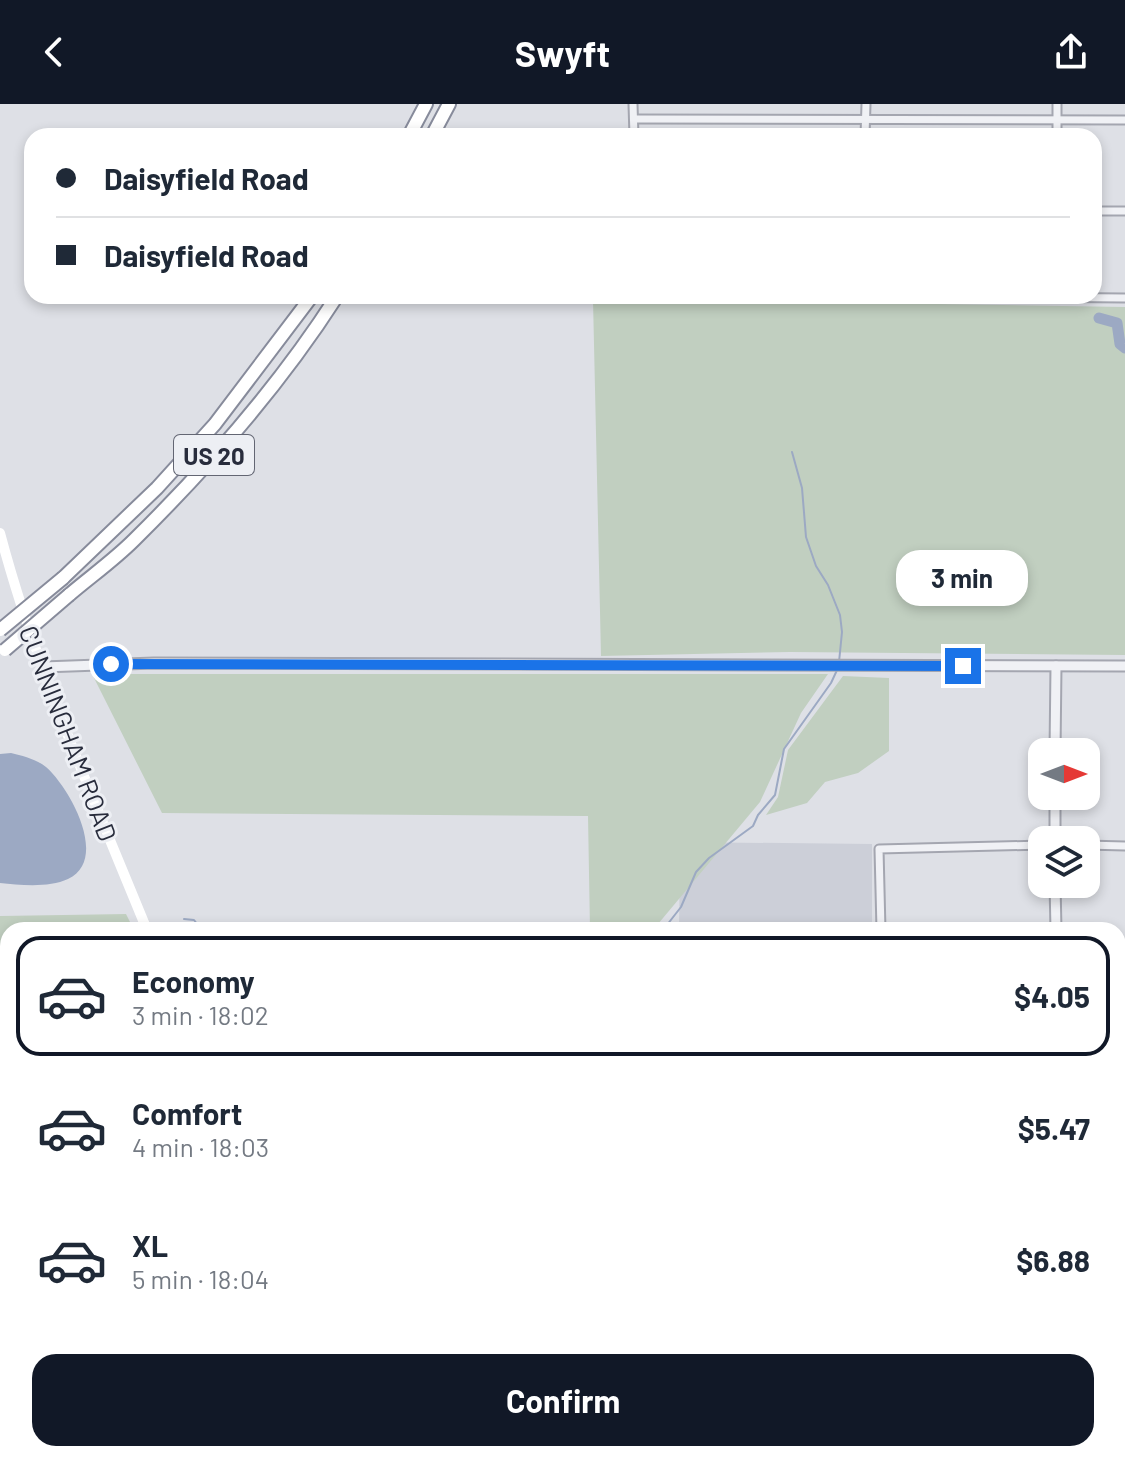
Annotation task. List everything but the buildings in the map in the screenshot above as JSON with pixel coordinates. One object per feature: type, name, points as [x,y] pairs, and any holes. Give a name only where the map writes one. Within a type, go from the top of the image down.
[{"type":"highway","points":[[413,128],[426,104]]},
{"type":"highway","points":[[436,128],[449,104]]},
{"type":"highway","name":"US 20","points":[[0,630],[63,578],[157,488],[215,424],[306,304]]},
{"type":"highway","name":"US 20","points":[[2,651],[132,542],[237,430],[332,304]]},
{"type":"main road","name":"CUNNINGHAM ROAD","points":[[0,533],[15,591],[43,667],[144,922]]},
{"type":"street","points":[[633,104],[634,128]]},
{"type":"street","points":[[866,104],[866,128]]},
{"type":"street","points":[[1057,104],[1057,128]]},
{"type":"street","points":[[634,119],[1125,120]]},
{"type":"street","points":[[1102,211],[1125,211]]},
{"type":"street","points":[[1102,298],[1125,298]]},
{"type":"street","points":[[43,667],[154,663],[1125,666]]},
{"type":"street","points":[[1055,738],[1056,666]]},
{"type":"street","points":[[881,922],[879,849],[1028,845]]},
{"type":"street","points":[[1100,845],[1125,846]]},
{"type":"street","points":[[1055,898],[1056,922]]},
{"type":"shaded area","points":[[680,842],[872,844],[872,922],[679,922]]},
{"type":"green space","points":[[593,304],[1125,307],[1125,655],[790,652],[601,656]]},
{"type":"green space","points":[[92,674],[828,674],[801,713],[760,802],[660,922],[590,922],[588,816],[162,813]]},
{"type":"green space","points":[[843,676],[889,678],[889,751],[858,773],[825,782],[807,803],[766,815],[778,797],[788,750]]},
{"type":"green space","points":[[126,914],[130,922],[0,922],[0,916]]},
{"type":"water","points":[[11,753],[46,767],[74,806],[86,840],[86,856],[80,869],[68,879],[43,885],[0,883],[0,754]]},
{"type":"waterway","points":[[1099,318],[1117,323],[1120,344],[1125,348]]},
{"type":"waterway","points":[[792,452],[802,488],[806,537],[816,566],[828,585],[840,615],[839,662]]},
{"type":"waterway","points":[[669,922],[681,907],[696,872],[709,858],[753,826],[775,795],[784,749],[831,683],[838,668]]},
{"type":"waterway","points":[[184,919],[196,922]]},
{"type":"route","points":[[111,664],[963,666]]}]
